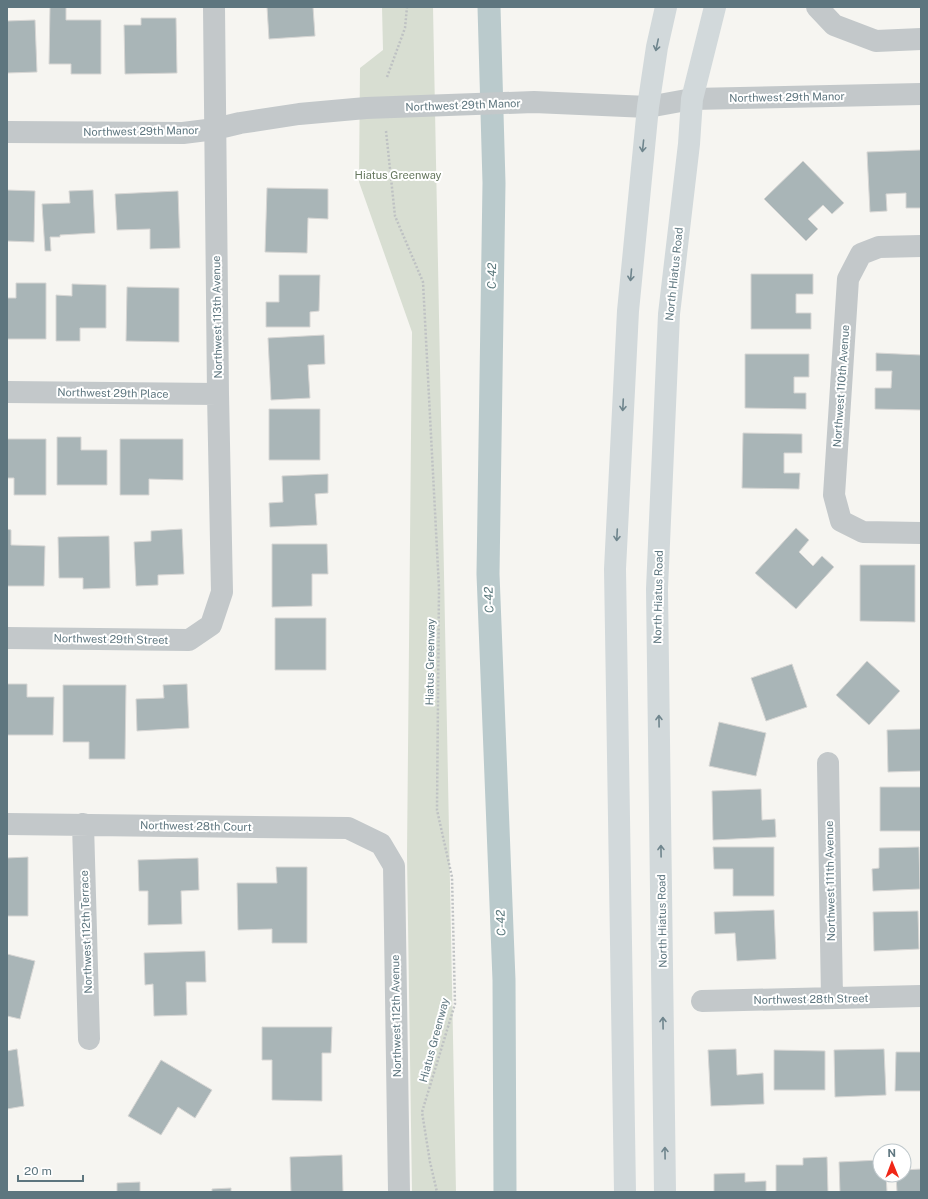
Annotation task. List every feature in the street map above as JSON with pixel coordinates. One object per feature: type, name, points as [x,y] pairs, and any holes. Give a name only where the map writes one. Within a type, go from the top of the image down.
[{"type":"main road","points":[[626,1192],[615,569],[628,311],[648,107],[657,47],[666,7]]},
{"type":"main road","name":"North Hiatus Road","points":[[665,1192],[657,589],[668,314],[689,144],[692,99],[715,7]]},
{"type":"street","name":"Northwest 113th Avenue","points":[[211,625],[222,592],[218,394],[214,7]]},
{"type":"street","points":[[817,7],[834,25],[876,41],[921,39]]},
{"type":"street","name":"Northwest 29th Manor","points":[[7,132],[183,133],[215,129],[240,123],[299,114],[366,108],[534,102],[648,107],[692,99],[921,94]]},
{"type":"street","name":"Northwest 110th Avenue","points":[[921,246],[879,247],[862,254],[848,279],[834,495],[841,521],[863,532],[921,533]]},
{"type":"street","name":"Northwest 29th Place","points":[[7,392],[218,394]]},
{"type":"street","name":"Northwest 29th Street","points":[[7,638],[189,640],[211,625]]},
{"type":"street","name":"Northwest 111th Avenue","points":[[828,763],[832,998]]},
{"type":"street","name":"Northwest 28th Court","points":[[7,824],[348,828],[381,844]]},
{"type":"street","name":"Northwest 112th Terrace","points":[[83,824],[89,1039]]},
{"type":"street","name":"Northwest 112th Avenue","points":[[381,844],[394,866],[399,1192]]},
{"type":"street","name":"Northwest 28th Street","points":[[702,1001],[921,996]]},
{"type":"path","points":[[387,77],[405,28],[407,7]]},
{"type":"path","name":"Hiatus Greenway","points":[[386,131],[395,216],[423,282],[439,588],[437,810],[452,877],[455,1004],[422,1112],[430,1162],[437,1192]]},
{"type":"green space","name":"Hiatus Greenway","points":[[382,7],[433,7],[456,1192],[412,1192],[407,855],[412,332],[359,182],[360,68],[383,50]]},
{"type":"building","points":[[50,7],[66,7],[66,20],[101,20],[101,74],[71,74],[71,64],[49,64]]},
{"type":"building","points":[[267,7],[313,7],[315,36],[269,39]]},
{"type":"building","points":[[141,18],[176,18],[177,73],[125,74],[124,25],[141,25]]},
{"type":"building","points":[[35,20],[37,72],[7,73],[7,21]]},
{"type":"building","points":[[921,150],[921,208],[906,208],[906,193],[886,194],[887,211],[870,212],[867,152]]},
{"type":"building","points":[[803,161],[844,203],[832,214],[823,205],[808,219],[818,229],[806,241],[764,199]]},
{"type":"building","points":[[267,188],[328,189],[328,219],[308,218],[307,253],[265,252]]},
{"type":"building","points":[[7,190],[35,191],[34,242],[7,241]]},
{"type":"building","points":[[93,190],[95,233],[50,237],[51,251],[45,251],[42,204],[70,203],[69,191]]},
{"type":"building","points":[[178,191],[180,248],[150,249],[150,229],[117,230],[115,194]]},
{"type":"building","points":[[751,274],[813,274],[813,294],[796,294],[796,313],[811,313],[811,329],[751,329]]},
{"type":"building","points":[[279,275],[320,275],[319,311],[310,312],[310,327],[266,327],[266,302],[279,302]]},
{"type":"building","points":[[16,283],[46,283],[46,339],[7,339],[7,298],[16,298]]},
{"type":"building","points":[[72,284],[106,285],[106,328],[80,328],[80,341],[56,341],[56,295],[72,296]]},
{"type":"building","points":[[127,287],[179,288],[179,342],[126,341]]},
{"type":"building","points":[[324,335],[325,364],[308,365],[310,398],[271,400],[268,338]]},
{"type":"building","points":[[876,353],[921,355],[921,410],[875,409],[875,388],[891,388],[892,371],[876,371]]},
{"type":"building","points":[[745,354],[809,354],[809,377],[794,377],[794,393],[806,393],[806,409],[745,408]]},
{"type":"building","points":[[269,409],[320,409],[320,460],[269,460]]},
{"type":"building","points":[[743,433],[802,434],[802,453],[784,453],[784,473],[800,473],[799,489],[742,488]]},
{"type":"building","points":[[57,437],[81,437],[81,450],[107,450],[107,485],[57,485]]},
{"type":"building","points":[[7,439],[46,439],[46,495],[14,495],[14,478],[7,478]]},
{"type":"building","points":[[120,439],[183,439],[183,480],[149,479],[149,495],[120,495]]},
{"type":"building","points":[[328,474],[328,493],[315,494],[317,525],[270,527],[269,503],[283,502],[282,476]]},
{"type":"building","points":[[796,528],[809,540],[799,552],[813,566],[822,556],[834,567],[796,609],[755,573]]},
{"type":"building","points":[[7,529],[11,530],[11,545],[45,546],[44,586],[7,586]]},
{"type":"building","points":[[182,529],[184,574],[158,575],[158,585],[136,586],[134,542],[151,541],[151,531]]},
{"type":"building","points":[[109,536],[110,588],[83,589],[83,578],[59,578],[58,537]]},
{"type":"building","points":[[272,544],[327,544],[328,574],[312,574],[312,606],[272,607]]},
{"type":"building","points":[[860,565],[915,565],[915,622],[860,621]]},
{"type":"building","points":[[275,618],[326,618],[326,670],[275,670]]},
{"type":"building","points":[[867,661],[900,691],[869,725],[836,695]]},
{"type":"building","points":[[792,664],[807,707],[766,721],[751,678]]},
{"type":"building","points":[[7,684],[27,684],[27,697],[54,697],[53,735],[7,735]]},
{"type":"building","points":[[187,684],[189,728],[137,731],[136,699],[164,698],[163,685]]},
{"type":"building","points":[[63,685],[126,685],[125,759],[89,759],[89,742],[63,742]]},
{"type":"building","points":[[719,722],[766,733],[756,776],[709,766]]},
{"type":"building","points":[[921,729],[921,771],[888,772],[887,730]]},
{"type":"building","points":[[880,787],[921,787],[921,831],[880,831]]},
{"type":"building","points":[[761,789],[762,820],[775,819],[776,837],[713,840],[712,791]]},
{"type":"building","points":[[713,847],[774,847],[774,896],[733,896],[733,869],[714,869]]},
{"type":"building","points":[[919,847],[920,889],[873,891],[872,869],[879,868],[879,848]]},
{"type":"building","points":[[28,857],[28,916],[7,916],[7,858]]},
{"type":"building","points":[[198,858],[199,890],[181,891],[182,924],[148,925],[148,891],[139,891],[138,860]]},
{"type":"building","points":[[276,867],[307,867],[307,943],[272,943],[272,929],[238,930],[237,883],[277,883]]},
{"type":"building","points":[[774,910],[776,959],[737,961],[735,933],[715,934],[714,912]]},
{"type":"building","points":[[918,911],[919,949],[874,951],[873,912]]},
{"type":"building","points":[[205,951],[206,982],[186,982],[187,1015],[154,1016],[153,984],[145,985],[144,953]]},
{"type":"building","points":[[7,954],[35,961],[20,1019],[7,1016]]},
{"type":"building","points":[[262,1027],[332,1027],[331,1053],[322,1053],[322,1101],[272,1100],[272,1060],[262,1060]]},
{"type":"building","points":[[17,1049],[24,1106],[7,1109],[7,1051]]},
{"type":"building","points":[[736,1049],[737,1075],[763,1073],[764,1104],[711,1106],[708,1050]]},
{"type":"building","points":[[884,1049],[886,1095],[835,1097],[834,1050]]},
{"type":"building","points":[[774,1050],[825,1051],[825,1090],[774,1090]]},
{"type":"building","points":[[896,1052],[921,1052],[921,1091],[895,1091]]},
{"type":"building","points":[[161,1060],[212,1090],[195,1118],[178,1107],[161,1135],[128,1116]]},
{"type":"building","points":[[342,1155],[343,1192],[291,1192],[290,1157]]},
{"type":"building","points":[[827,1157],[828,1192],[776,1192],[776,1165],[803,1165],[803,1158]]},
{"type":"building","points":[[872,1160],[872,1183],[886,1183],[887,1192],[840,1192],[839,1162]]},
{"type":"building","points":[[921,1169],[921,1192],[897,1192],[896,1183],[912,1183],[912,1170]]},
{"type":"building","points":[[745,1173],[745,1182],[766,1181],[766,1192],[714,1192],[714,1174]]},
{"type":"building","points":[[140,1182],[140,1192],[117,1192],[117,1183]]},
{"type":"building","points":[[231,1188],[231,1192],[212,1192],[212,1189]]},
{"type":"waterway","name":"C-42","points":[[489,7],[494,183],[488,574],[504,980],[505,1192]]}]
